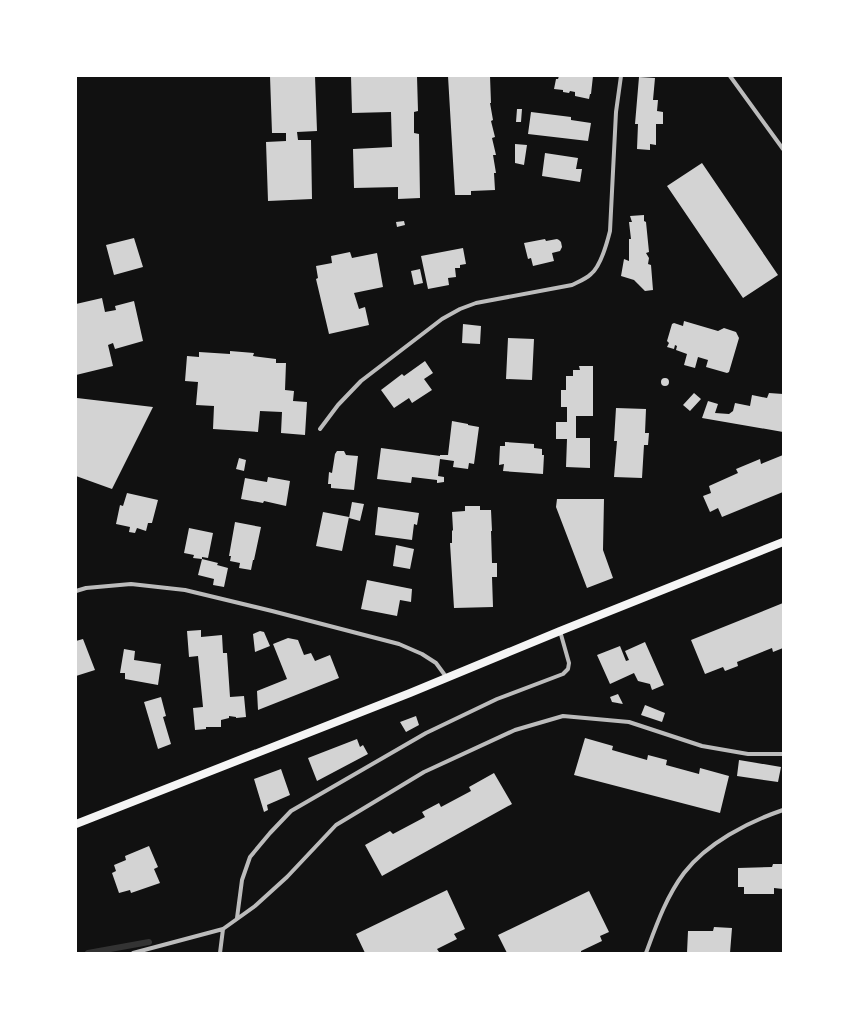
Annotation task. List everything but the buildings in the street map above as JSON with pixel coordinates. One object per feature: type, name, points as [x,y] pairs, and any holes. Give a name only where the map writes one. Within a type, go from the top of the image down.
[{"type":"main road","points":[[76,824],[447,678],[783,542]]},
{"type":"street","points":[[320,429],[338,406],[361,381],[442,319],[460,309],[476,303],[572,285],[593,273],[602,256],[610,231],[616,112],[621,76]]},
{"type":"street","points":[[730,76],[783,149]]},
{"type":"street","points":[[76,591],[86,588],[131,584],[185,590],[399,644],[422,654],[436,663],[447,678]]},
{"type":"street","points":[[236,918],[242,880],[250,857],[291,811],[426,733],[497,699],[563,674],[568,669],[569,663],[560,631]]},
{"type":"street","points":[[134,953],[223,929],[236,918],[255,906],[287,877],[336,825],[424,772],[515,730],[563,716],[628,722],[702,746],[748,754],[783,754]]},
{"type":"street","points":[[646,953],[660,916],[671,895],[684,874],[699,856],[717,842],[783,810]]},
{"type":"street","points":[[220,953],[223,929]]},
{"type":"waterway","points":[[88,953],[149,942]]}]
